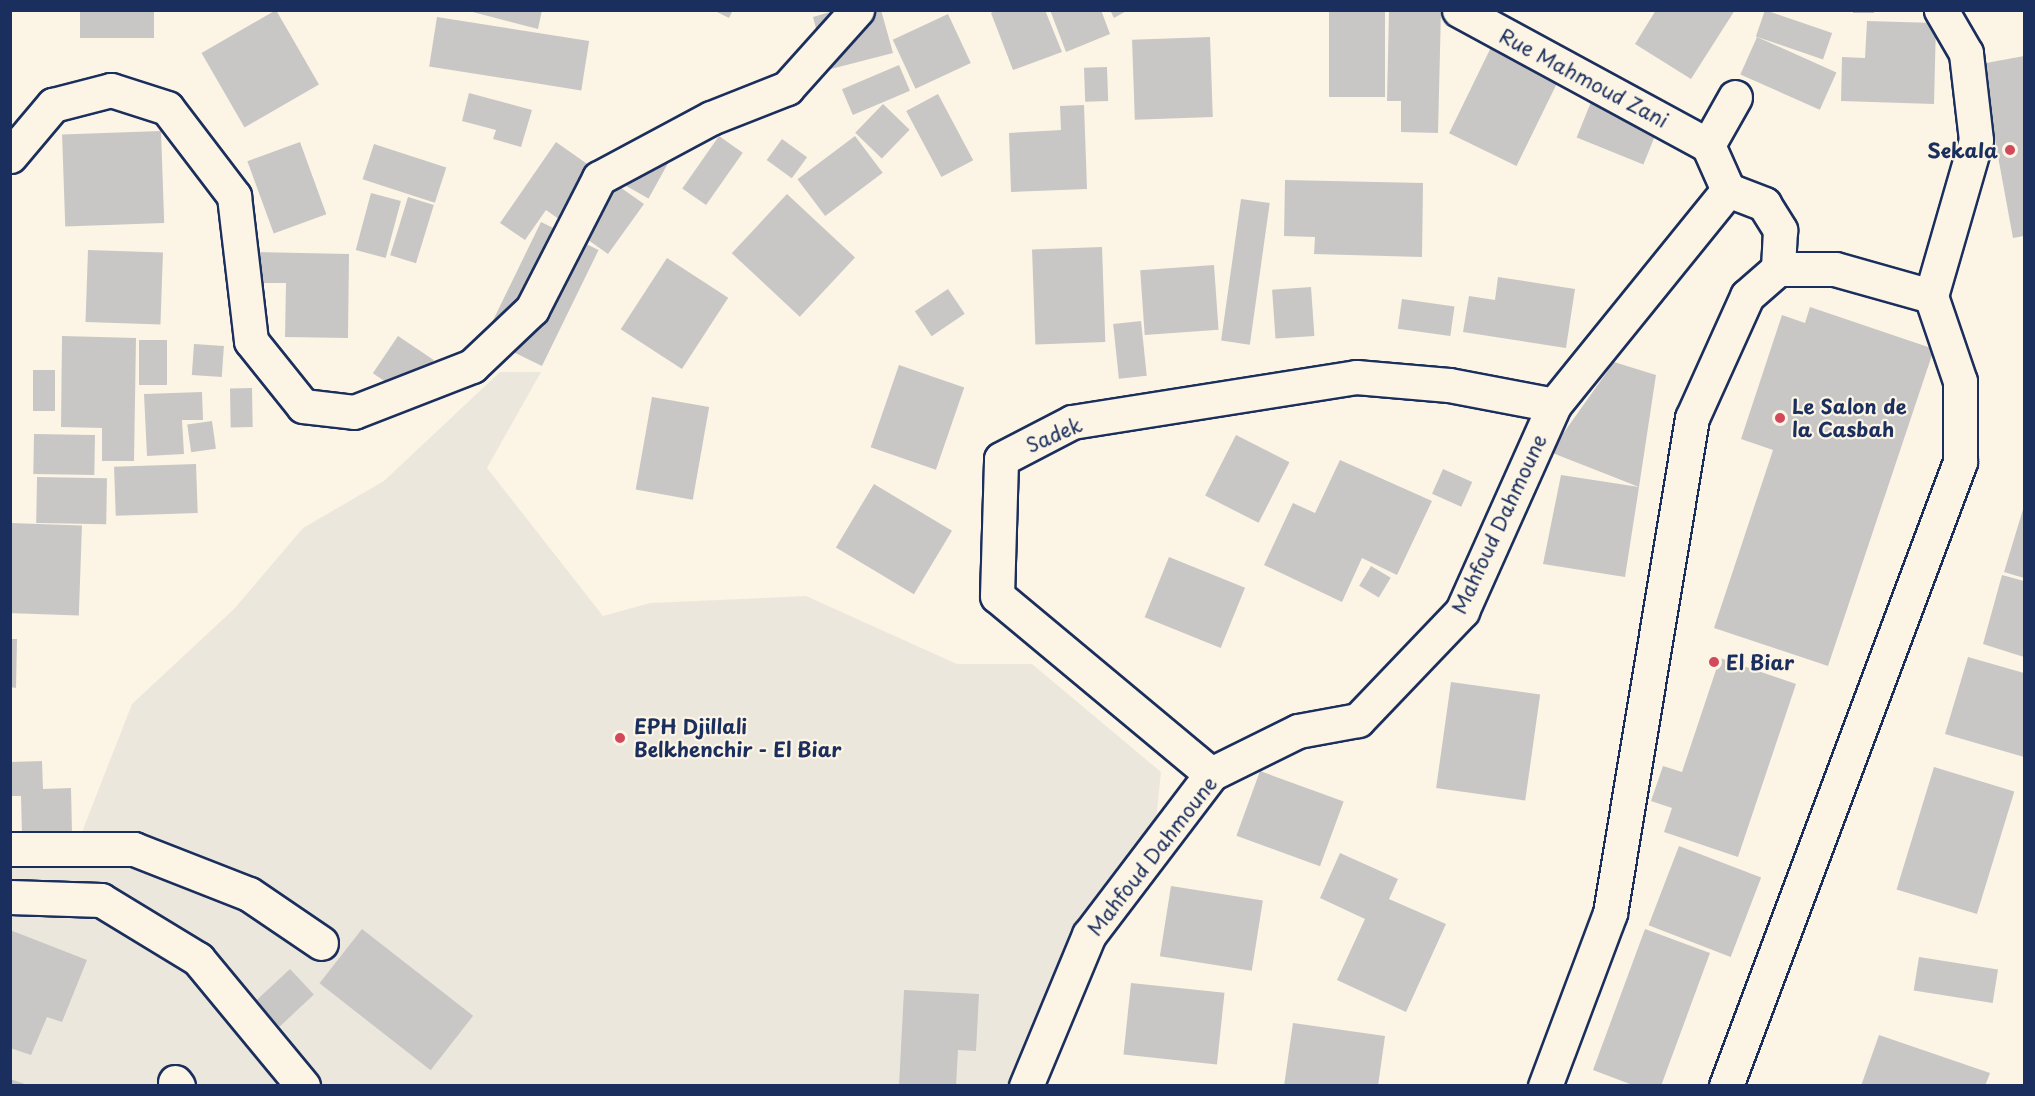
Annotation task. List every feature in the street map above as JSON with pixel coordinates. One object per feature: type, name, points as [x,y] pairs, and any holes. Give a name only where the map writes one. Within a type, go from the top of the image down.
[{"type":"street","points":[[10,156],[53,105],[111,90],[166,108],[234,196],[251,341],[303,406],[354,412],[472,366],[532,309],[599,178],[711,118],[787,88],[857,10]]},
{"type":"street","name":"Rue Mahmoud Zani","points":[[1459,10],[1708,146]]},
{"type":"street","points":[[1726,1086],[1960,462],[1960,381],[1931,296],[1976,140],[1966,53],[1941,10]]},
{"type":"street","points":[[1735,97],[1708,146],[1728,190],[1764,204],[1780,230],[1778,269]]},
{"type":"street","name":"Mahfoud Dahmoune","points":[[1026,1086],[1089,934],[1211,774],[1298,731],[1358,720],[1462,611],[1554,405],[1728,190]]},
{"type":"street","points":[[1545,1086],[1610,913],[1692,418],[1747,296],[1778,269],[1835,268],[1931,296]]},
{"type":"street","name":"Sadek","points":[[1211,774],[998,596],[1001,459],[1072,422],[1356,377],[1449,385],[1554,405]]},
{"type":"street","points":[[10,849],[134,849],[249,894],[321,943]]},
{"type":"street","points":[[10,897],[100,900],[198,959],[303,1086]]},
{"type":"shaded area","name":"EPH Djillali Belkhenchir - El Biar","points":[[500,372],[541,372],[487,468],[603,616],[650,603],[806,596],[957,664],[1032,664],[1161,772],[1154,840],[1027,1085],[11,1085],[10,863],[71,860],[132,704],[234,609],[303,528],[384,481]]},
{"type":"building","points":[[80,10],[154,10],[154,38],[80,38]]},
{"type":"building","points":[[276,10],[319,84],[245,127],[202,53]]},
{"type":"building","points":[[465,10],[542,10],[538,29]]},
{"type":"building","points":[[713,10],[733,10],[729,18]]},
{"type":"building","points":[[837,10],[881,10],[893,53],[827,70],[813,17]]},
{"type":"building","points":[[997,10],[1045,10],[1062,52],[1013,70],[991,13]]},
{"type":"building","points":[[1050,10],[1101,10],[1110,34],[1066,52]]},
{"type":"building","points":[[1110,10],[1128,10],[1114,18]]},
{"type":"building","points":[[1329,10],[1385,10],[1385,97],[1329,97]]},
{"type":"building","points":[[1389,10],[1441,10],[1438,133],[1401,132],[1401,101],[1387,101]]},
{"type":"building","points":[[1656,10],[1735,10],[1691,79],[1635,44]]},
{"type":"building","points":[[1765,10],[1832,33],[1823,60],[1756,36]]},
{"type":"building","points":[[1853,10],[1874,10],[1874,13],[1853,13]]},
{"type":"building","points":[[948,14],[971,63],[916,89],[893,40]]},
{"type":"building","points":[[437,17],[589,41],[581,90],[429,66]]},
{"type":"building","points":[[1867,21],[1936,23],[1934,104],[1841,101],[1842,57],[1865,58]]},
{"type":"building","points":[[1210,37],[1213,117],[1135,120],[1132,40]]},
{"type":"building","points":[[1496,37],[1563,70],[1517,166],[1449,133]]},
{"type":"building","points":[[1757,37],[1836,72],[1820,110],[1740,74]]},
{"type":"building","name":"Sekala","points":[[2024,56],[2024,236],[2013,238],[1981,64]]},
{"type":"building","points":[[899,65],[910,91],[853,115],[842,89]]},
{"type":"building","points":[[1107,67],[1108,101],[1085,102],[1084,68]]},
{"type":"building","points":[[1595,92],[1662,119],[1643,164],[1577,137]]},
{"type":"building","points":[[469,93],[532,110],[521,147],[493,139],[496,130],[462,121]]},
{"type":"building","points":[[938,94],[973,160],[941,177],[906,111]]},
{"type":"building","points":[[883,104],[910,130],[882,158],[855,133]]},
{"type":"building","points":[[1084,105],[1087,189],[1011,192],[1009,133],[1061,130],[1060,106]]},
{"type":"building","points":[[651,130],[678,145],[649,198],[621,183]]},
{"type":"building","points":[[161,131],[164,223],[65,226],[62,134]]},
{"type":"building","points":[[719,136],[743,153],[706,205],[682,188]]},
{"type":"building","points":[[855,136],[883,173],[825,216],[797,179]]},
{"type":"building","points":[[782,139],[807,157],[792,178],[767,160]]},
{"type":"building","points":[[300,142],[326,214],[274,234],[247,161]]},
{"type":"building","points":[[556,142],[644,204],[608,254],[546,210],[525,240],[500,223]]},
{"type":"building","points":[[374,144],[446,167],[435,203],[363,179]]},
{"type":"building","points":[[1285,180],[1423,183],[1422,257],[1314,254],[1315,237],[1284,236]]},
{"type":"building","points":[[371,193],[401,201],[386,258],[356,250]]},
{"type":"building","points":[[787,194],[855,257],[800,317],[732,253]]},
{"type":"building","points":[[408,197],[434,205],[416,263],[390,255]]},
{"type":"building","points":[[1241,199],[1270,203],[1250,345],[1221,341]]},
{"type":"building","points":[[541,222],[599,250],[542,366],[484,338]]},
{"type":"building","points":[[1102,247],[1105,342],[1035,344],[1032,249]]},
{"type":"building","points":[[88,250],[163,253],[160,325],[85,322]]},
{"type":"building","points":[[252,252],[349,254],[348,338],[285,337],[286,283],[252,283]]},
{"type":"building","points":[[667,258],[728,298],[682,369],[621,329]]},
{"type":"building","points":[[1214,265],[1219,330],[1145,335],[1140,270]]},
{"type":"building","points":[[1498,277],[1575,289],[1566,348],[1463,332],[1469,296],[1495,300]]},
{"type":"building","points":[[1311,287],[1314,336],[1276,339],[1272,290]]},
{"type":"building","points":[[948,289],[965,314],[932,336],[915,311]]},
{"type":"building","points":[[1402,299],[1454,306],[1450,336],[1398,329]]},
{"type":"building","points":[[1810,307],[1934,349],[1828,666],[1714,628],[1773,450],[1741,439],[1782,315],[1805,323]]},
{"type":"building","points":[[1141,321],[1147,376],[1119,379],[1113,324]]},
{"type":"building","points":[[62,336],[136,338],[134,461],[102,461],[102,428],[61,427]]},
{"type":"building","points":[[398,336],[434,360],[408,397],[373,373]]},
{"type":"building","points":[[139,340],[167,340],[167,385],[139,385]]},
{"type":"building","points":[[194,344],[224,346],[222,377],[192,375]]},
{"type":"building","points":[[1614,362],[1656,375],[1639,487],[1550,452]]},
{"type":"building","points":[[899,365],[964,387],[936,470],[871,447]]},
{"type":"building","points":[[33,370],[55,370],[55,411],[33,411]]},
{"type":"building","points":[[230,388],[252,388],[253,427],[231,427]]},
{"type":"building","points":[[202,392],[203,420],[182,420],[184,454],[147,456],[144,394]]},
{"type":"building","points":[[652,397],[709,407],[693,500],[636,490]]},
{"type":"building","points":[[212,421],[216,449],[191,452],[187,424]]},
{"type":"building","points":[[34,434],[95,435],[94,475],[33,474]]},
{"type":"building","points":[[1236,435],[1289,462],[1259,523],[1205,496]]},
{"type":"building","points":[[1340,460],[1432,501],[1397,575],[1362,558],[1342,602],[1264,565],[1293,503],[1315,513]]},
{"type":"building","points":[[196,464],[198,513],[116,516],[114,467]]},
{"type":"building","points":[[1443,469],[1472,482],[1461,507],[1432,494]]},
{"type":"building","points":[[1561,475],[1639,487],[1625,577],[1543,564]]},
{"type":"building","points":[[37,477],[107,478],[106,524],[36,523]]},
{"type":"building","points":[[874,484],[952,531],[914,594],[836,547]]},
{"type":"building","points":[[2024,506],[2024,578],[2004,572]]},
{"type":"building","points":[[10,523],[82,526],[79,615],[10,613]]},
{"type":"building","points":[[1169,557],[1245,588],[1221,648],[1145,617]]},
{"type":"building","points":[[1371,566],[1391,578],[1379,598],[1359,586]]},
{"type":"building","points":[[2002,575],[2024,581],[2024,657],[1983,644]]},
{"type":"building","points":[[10,639],[17,639],[16,688],[10,687]]},
{"type":"building","points":[[1968,657],[2024,673],[2024,757],[1945,734]]},
{"type":"building","points":[[1720,658],[1796,684],[1738,857],[1664,832],[1672,808],[1651,801],[1663,766],[1682,772]]},
{"type":"building","points":[[1451,682],[1540,695],[1525,800],[1436,788]]},
{"type":"building","points":[[42,761],[43,789],[71,788],[72,834],[22,837],[21,796],[10,796],[10,762]]},
{"type":"building","points":[[1934,767],[2014,792],[1977,914],[1897,889]]},
{"type":"building","points":[[1260,771],[1344,801],[1320,866],[1236,836]]},
{"type":"building","points":[[1679,846],[1761,878],[1731,957],[1649,925]]},
{"type":"building","points":[[1340,853],[1398,879],[1389,899],[1446,924],[1406,1012],[1337,980],[1365,919],[1320,898]]},
{"type":"building","points":[[1171,886],[1263,901],[1252,971],[1160,956]]},
{"type":"building","points":[[362,929],[473,1016],[431,1070],[320,983]]},
{"type":"building","points":[[1645,929],[1710,953],[1661,1086],[1635,1086],[1593,1070]]},
{"type":"building","points":[[10,930],[87,960],[62,1022],[47,1017],[31,1055],[10,1048]]},
{"type":"building","points":[[1919,957],[1998,970],[1993,1003],[1914,991]]},
{"type":"building","points":[[290,969],[314,995],[279,1027],[256,1001]]},
{"type":"building","points":[[1131,983],[1224,993],[1217,1064],[1123,1055]]},
{"type":"building","points":[[904,990],[979,994],[976,1051],[958,1050],[956,1086],[899,1086]]},
{"type":"building","points":[[1293,1023],[1385,1036],[1378,1086],[1284,1086]]},
{"type":"building","points":[[1879,1035],[1990,1073],[1985,1086],[1861,1086]]},
{"type":"building","points":[[10,1079],[28,1085],[28,1086],[10,1086]]},
{"type":"place","name":"Sekala","points":[[2010,150]]},
{"type":"place","name":"Le Salon de la Casbah","points":[[1780,418]]},
{"type":"place","name":"El Biar","points":[[1714,662]]},
{"type":"place","name":"EPH Djillali Belkhenchir - El Biar","points":[[620,738]]}]
